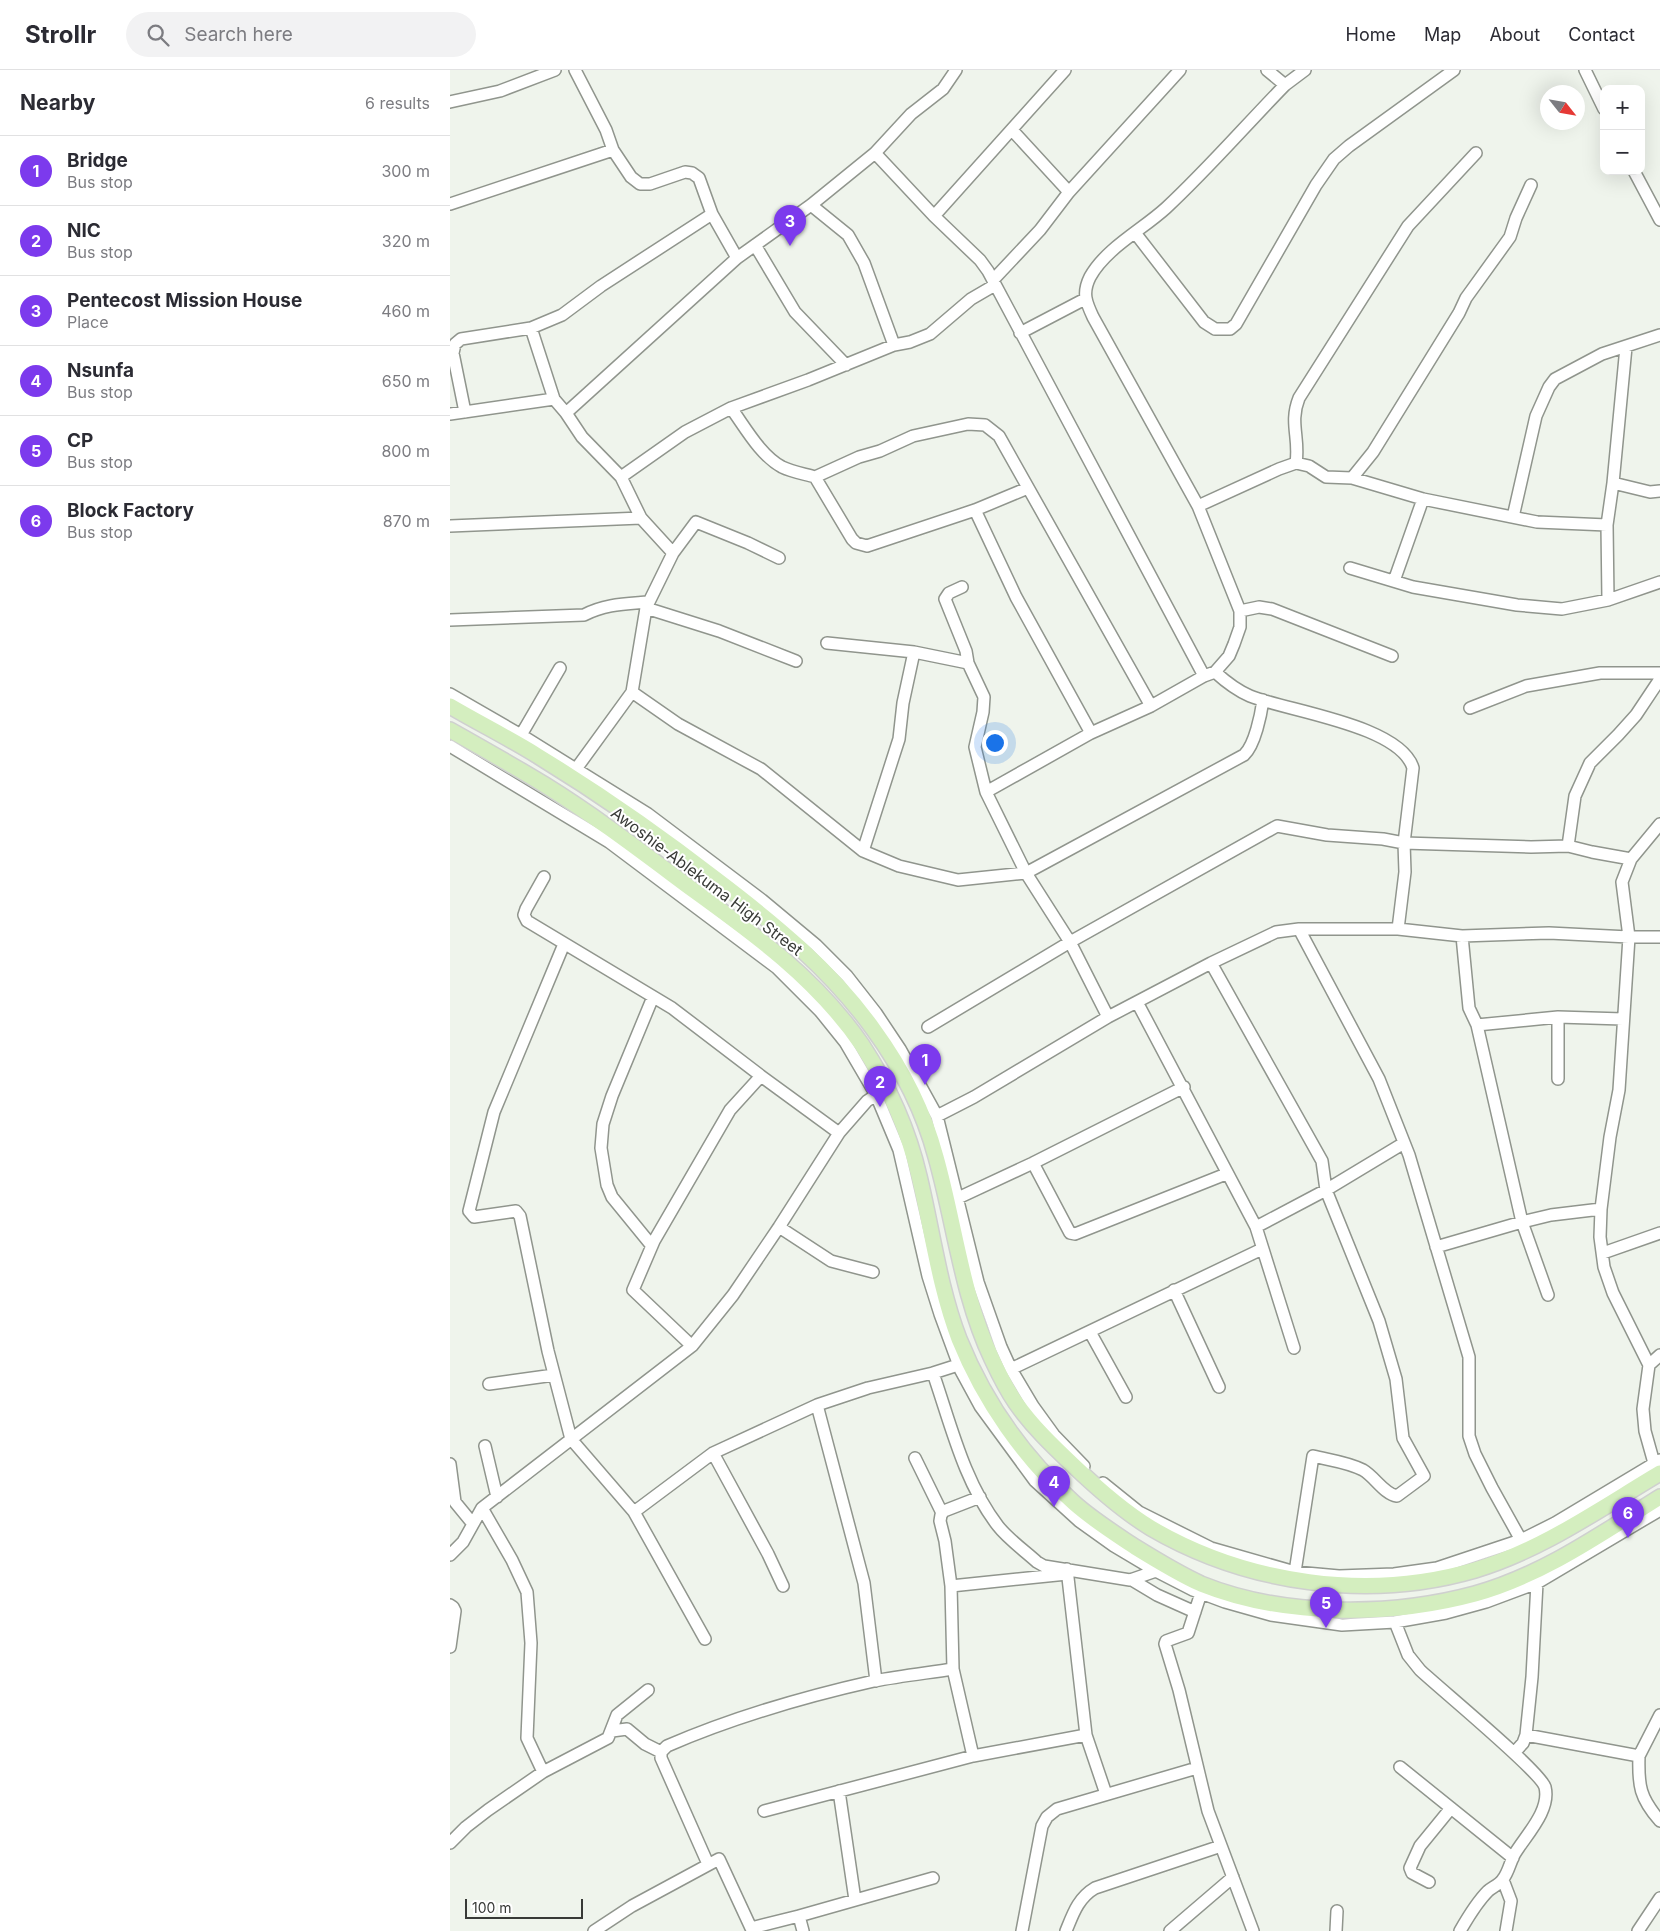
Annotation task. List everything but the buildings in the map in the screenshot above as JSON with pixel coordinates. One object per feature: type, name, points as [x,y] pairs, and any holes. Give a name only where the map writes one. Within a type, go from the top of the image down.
[{"type":"main road","name":"Awoshie-Ablekuma High Street","points":[[450,706],[536,754],[670,844],[761,914],[820,967],[849,997],[875,1030],[896,1063],[925,1123],[936,1157],[968,1294],[990,1356],[1017,1403],[1053,1446],[1098,1488],[1147,1526],[1184,1546],[1243,1568],[1294,1579],[1344,1586],[1436,1580],[1507,1559],[1542,1542],[1658,1465]]},
{"type":"main road","name":"Awoshie-Ablekuma High Street","points":[[450,730],[494,764],[546,786],[611,830],[643,860],[770,946],[797,971],[845,1022],[886,1087],[906,1132],[918,1172],[941,1278],[958,1336],[980,1386],[1007,1428],[1034,1462],[1073,1502],[1107,1529],[1154,1559],[1202,1584],[1256,1600],[1331,1610],[1384,1610],[1425,1606],[1478,1593],[1556,1561],[1606,1537],[1660,1507]]},
{"type":"main road","points":[[611,830],[618,822],[623,811]]},
{"type":"street","points":[[450,102],[500,90],[555,70]]},
{"type":"street","points":[[575,70],[606,130],[613,150],[631,177],[640,184],[650,184],[685,172],[692,173],[699,178],[712,214],[737,258]]},
{"type":"street","points":[[566,413],[737,258],[811,205],[875,153],[911,114],[943,89],[956,70]]},
{"type":"street","points":[[934,216],[1065,70]]},
{"type":"street","points":[[621,477],[685,432],[731,408],[894,345],[910,342],[930,334],[994,283],[1070,192],[1180,70]]},
{"type":"street","points":[[1266,70],[1285,85]]},
{"type":"street","points":[[986,792],[1090,733],[1151,706],[1209,674],[1229,656],[1240,627],[1240,611],[1198,506],[1092,316],[1085,299],[1087,285],[1091,276],[1109,254],[1166,208],[1285,85],[1304,70]]},
{"type":"street","points":[[1136,234],[1204,322],[1215,329],[1230,329],[1236,324],[1316,185],[1334,160],[1349,146],[1454,70]]},
{"type":"street","points":[[1585,70],[1600,101]]},
{"type":"street","points":[[1012,130],[1070,192]]},
{"type":"street","points":[[450,204],[613,150]]},
{"type":"street","points":[[875,153],[934,216],[980,260],[1209,674],[1232,687],[1263,700],[1337,720],[1385,740],[1399,748],[1408,757],[1413,768],[1404,843],[1405,872],[1398,929]]},
{"type":"street","points":[[1296,463],[1298,448],[1293,420],[1294,410],[1299,398],[1408,226],[1476,153]]},
{"type":"street","points":[[1636,175],[1660,220]]},
{"type":"street","points":[[1352,478],[1373,452],[1459,313],[1466,298],[1505,245],[1531,185]]},
{"type":"street","points":[[811,205],[848,235],[864,263],[894,345]]},
{"type":"street","points":[[465,412],[453,352],[455,344],[461,339],[530,328],[562,315],[600,286],[712,214]]},
{"type":"street","points":[[755,245],[795,312],[846,365]]},
{"type":"street","points":[[1020,333],[1085,299]]},
{"type":"street","points":[[530,328],[554,399],[582,437],[621,477],[641,518],[673,553]]},
{"type":"street","points":[[1513,517],[1536,416],[1549,387],[1556,379],[1602,354],[1660,336]]},
{"type":"street","points":[[1608,600],[1607,525],[1613,483],[1626,347]]},
{"type":"street","points":[[450,414],[554,399]]},
{"type":"street","points":[[731,408],[772,460],[782,467],[815,477],[844,528],[856,543],[863,546],[975,510],[1028,488]]},
{"type":"street","points":[[815,477],[858,457],[880,451],[914,436],[978,423],[990,427],[999,436],[1151,706]]},
{"type":"street","points":[[1198,506],[1296,463],[1309,466],[1326,477],[1352,478],[1423,499],[1537,522],[1607,525]]},
{"type":"street","points":[[1613,483],[1650,492],[1660,491]]},
{"type":"street","points":[[1394,580],[1423,499]]},
{"type":"street","points":[[975,510],[1016,596],[1090,733]]},
{"type":"street","points":[[450,526],[641,518]]},
{"type":"street","points":[[576,769],[632,692],[647,605],[673,553],[696,522],[748,543],[778,558]]},
{"type":"street","points":[[1350,568],[1413,587],[1526,606],[1562,609],[1608,600],[1660,582]]},
{"type":"street","points":[[962,587],[949,593],[945,599],[966,650],[968,663],[984,697],[983,712],[975,747],[986,792],[1026,873],[1070,942],[1108,1017]]},
{"type":"street","points":[[450,620],[584,615],[596,608],[613,604],[647,605],[796,661]]},
{"type":"street","points":[[1240,611],[1259,607],[1272,609],[1392,656]]},
{"type":"street","points":[[827,643],[914,652],[968,663]]},
{"type":"street","points":[[863,851],[899,739],[903,704],[914,652]]},
{"type":"street","points":[[521,735],[560,668]]},
{"type":"street","points":[[1470,708],[1526,686],[1600,673],[1660,673]]},
{"type":"street","points":[[1568,846],[1575,796],[1590,763],[1594,757],[1618,736],[1636,715],[1660,679]]},
{"type":"street","points":[[632,692],[678,724],[761,769],[863,851],[899,866],[958,880],[1026,873],[1246,753],[1260,720],[1263,700]]},
{"type":"street","name":"Awoshie-Ablekuma High Street","points":[[450,694],[521,735],[648,814],[762,900],[816,945],[847,976],[876,1013],[900,1049],[937,1116],[978,1282],[1011,1370],[1033,1406],[1054,1435],[1091,1473],[1139,1512],[1211,1548],[1295,1572],[1339,1576],[1394,1574],[1446,1566],[1521,1540],[1555,1524],[1658,1465]]},
{"type":"street","name":"Awoshie-Ablekuma High Street","points":[[450,746],[494,764],[610,842],[643,860],[778,968],[820,1011],[845,1042],[876,1095],[899,1150],[928,1276],[958,1365],[980,1406],[1035,1481],[1079,1521],[1114,1546],[1156,1571],[1201,1593],[1225,1602],[1271,1614],[1342,1625],[1395,1622],[1446,1613],[1486,1602],[1537,1583],[1606,1537]]},
{"type":"street","points":[[1658,1465],[1645,1431],[1643,1409],[1649,1365],[1613,1293],[1604,1267],[1600,1237],[1601,1209],[1610,1137],[1619,1090],[1629,937],[1622,882],[1631,859],[1660,824]]},
{"type":"street","points":[[928,1027],[1070,942],[1276,826],[1326,835],[1383,839],[1404,843],[1531,847],[1568,846],[1631,859]]},
{"type":"street","points":[[544,877],[524,915],[526,921],[672,1008],[839,1133]]},
{"type":"street","points":[[937,1116],[974,1097],[1108,1017],[1276,932],[1398,929],[1462,936],[1549,933],[1660,937]]},
{"type":"street","points":[[1299,930],[1379,1079],[1404,1143],[1469,1357],[1469,1436],[1475,1454],[1521,1540]]},
{"type":"street","points":[[1462,936],[1469,1008],[1477,1025],[1522,1222],[1548,1295]]},
{"type":"street","points":[[564,944],[494,1112],[469,1212],[474,1217],[516,1211],[520,1216],[554,1375],[571,1439],[634,1512],[705,1639]]},
{"type":"street","points":[[1210,964],[1322,1161],[1326,1190],[1379,1321],[1396,1378],[1403,1438],[1424,1476],[1397,1496],[1390,1494],[1363,1471],[1342,1463],[1313,1456],[1295,1572]]},
{"type":"street","points":[[652,1246],[612,1197],[601,1148],[603,1124],[612,1096],[653,997]]},
{"type":"street","points":[[1137,1002],[1184,1087],[1226,1174],[1256,1227],[1294,1348]]},
{"type":"street","points":[[1477,1025],[1558,1017],[1623,1019]]},
{"type":"street","points":[[1558,1017],[1558,1079]]},
{"type":"street","points":[[692,1346],[634,1291],[652,1246],[730,1110],[761,1076]]},
{"type":"street","points":[[958,1198],[1033,1163],[1184,1087]]},
{"type":"street","points":[[450,1555],[463,1542],[482,1508],[692,1346],[733,1295],[839,1133],[867,1101],[876,1095]]},
{"type":"street","points":[[1256,1227],[1326,1190],[1404,1143]]},
{"type":"street","points":[[1033,1163],[1072,1234],[1226,1174]]},
{"type":"street","points":[[1436,1247],[1551,1215],[1601,1209]]},
{"type":"street","points":[[779,1227],[830,1261],[873,1272]]},
{"type":"street","points":[[1602,1253],[1660,1234]]},
{"type":"street","points":[[1011,1370],[1262,1249]]},
{"type":"street","points":[[1174,1290],[1219,1387]]},
{"type":"street","points":[[1090,1332],[1126,1397]]},
{"type":"street","points":[[1649,1365],[1660,1355]]},
{"type":"street","points":[[634,1512],[713,1453],[817,1404],[868,1388],[933,1373],[958,1365]]},
{"type":"street","points":[[933,1373],[966,1470],[980,1497],[997,1525],[1037,1562],[1044,1566],[1067,1571],[1132,1580],[1157,1595],[1195,1612]]},
{"type":"street","points":[[489,1384],[554,1375]]},
{"type":"street","points":[[817,1404],[864,1584],[876,1681]]},
{"type":"street","points":[[485,1446],[497,1497]]},
{"type":"street","points":[[713,1453],[768,1554],[783,1586]]},
{"type":"street","points":[[915,1458],[942,1513],[940,1522],[945,1541],[951,1586],[953,1669],[973,1756]]},
{"type":"street","points":[[450,1464],[455,1502],[473,1524]]},
{"type":"street","points":[[942,1513],[980,1497]]},
{"type":"street","points":[[482,1508],[512,1560],[527,1592],[531,1643],[527,1738],[543,1772]]},
{"type":"street","points":[[951,1586],[1067,1571]]},
{"type":"street","points":[[1067,1571],[1086,1735],[1106,1794]]},
{"type":"street","points":[[1132,1580],[1156,1571]]},
{"type":"street","points":[[1514,1753],[1523,1743],[1526,1735],[1532,1677],[1537,1583]]},
{"type":"street","points":[[1201,1593],[1188,1633],[1166,1641],[1165,1644],[1179,1690],[1208,1811],[1253,1931]]},
{"type":"street","points":[[450,1604],[455,1611],[450,1647]]},
{"type":"street","points":[[1395,1622],[1408,1655],[1420,1670],[1514,1753],[1540,1779],[1544,1786],[1545,1793],[1540,1815],[1513,1858],[1503,1880],[1480,1899],[1460,1931]]},
{"type":"street","points":[[708,1864],[661,1758],[662,1752],[667,1746],[743,1715],[876,1681],[953,1669]]},
{"type":"street","points":[[450,1843],[466,1827],[488,1810],[543,1772],[608,1738],[617,1715],[648,1690]]},
{"type":"street","points":[[1660,1715],[1640,1756],[1638,1776],[1640,1792],[1648,1808],[1660,1821]]},
{"type":"street","points":[[612,1731],[627,1729],[645,1744],[662,1752]]},
{"type":"street","points":[[764,1811],[973,1756],[1086,1735]]},
{"type":"street","points":[[1526,1735],[1640,1756]]},
{"type":"street","points":[[1400,1767],[1513,1858]]},
{"type":"street","points":[[1022,1931],[1037,1860],[1040,1834],[1047,1817],[1057,1809],[1197,1768]]},
{"type":"street","points":[[839,1791],[855,1900]]},
{"type":"street","points":[[1428,1882],[1412,1873],[1410,1868],[1420,1846],[1451,1808]]},
{"type":"street","points":[[1066,1931],[1076,1907],[1083,1897],[1095,1888],[1221,1846]]},
{"type":"street","points":[[594,1931],[632,1906],[719,1859],[751,1928],[933,1878]]},
{"type":"street","points":[[1170,1931],[1234,1877]]},
{"type":"street","points":[[1503,1880],[1511,1901],[1506,1931]]},
{"type":"street","points":[[1638,1931],[1660,1898]]},
{"type":"street","points":[[1336,1931],[1337,1911]]},
{"type":"street","points":[[799,1916],[802,1931]]},
{"type":"place","name":"Pentecost Mission House","points":[[790,246]]},
{"type":"place","name":"Bridge","points":[[925,1085]]},
{"type":"place","name":"NIC","points":[[880,1107]]},
{"type":"place","name":"Nsunfa","points":[[1054,1507]]},
{"type":"place","name":"Block Factory","points":[[1628,1538]]},
{"type":"place","name":"CP","points":[[1326,1628]]}]
